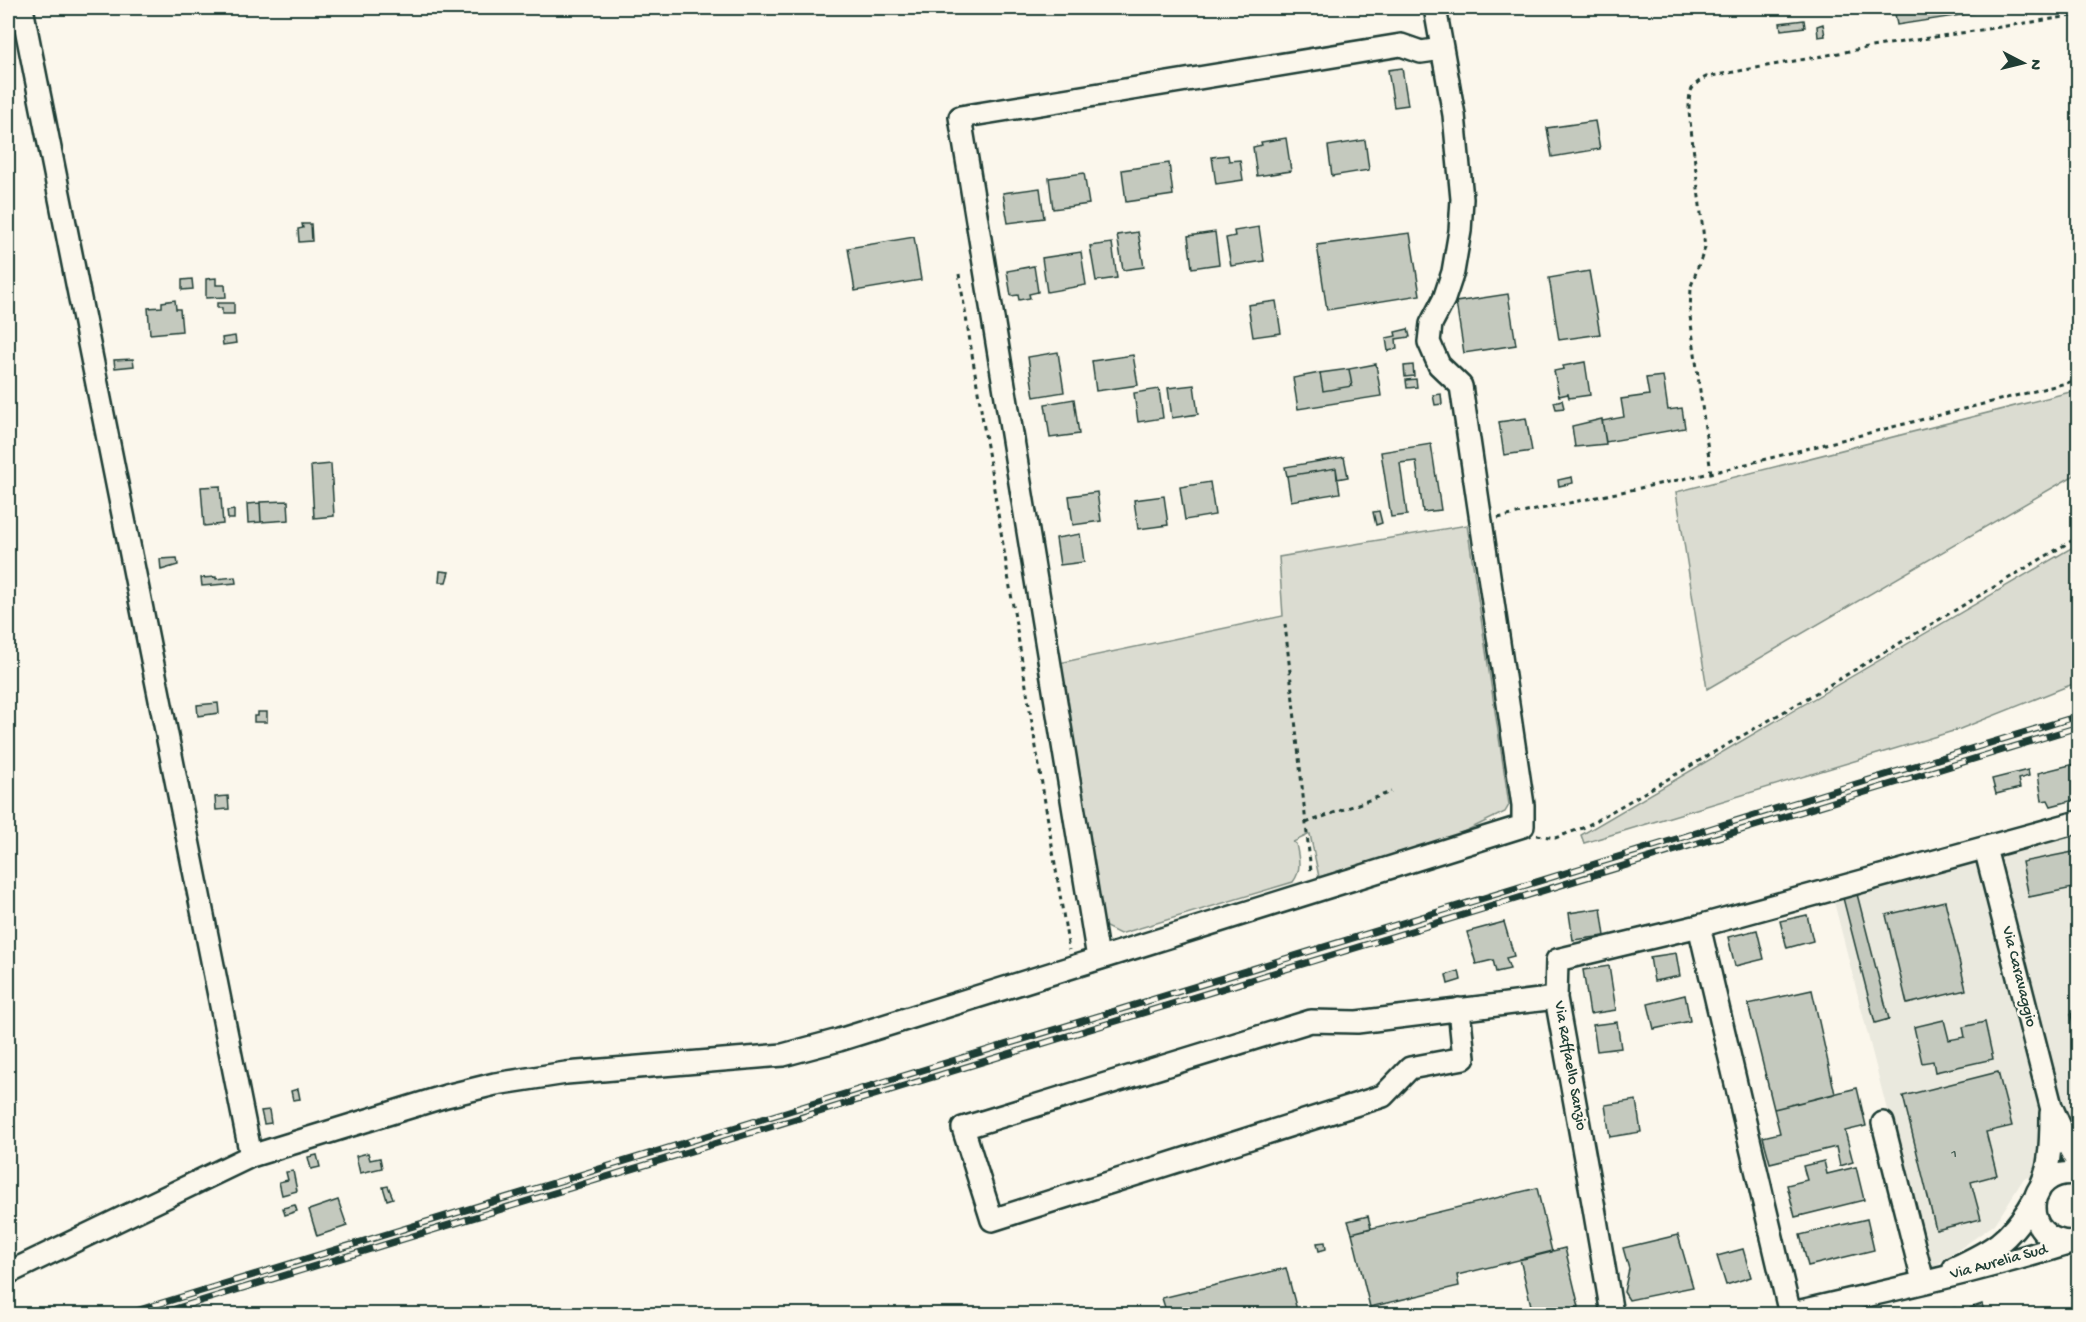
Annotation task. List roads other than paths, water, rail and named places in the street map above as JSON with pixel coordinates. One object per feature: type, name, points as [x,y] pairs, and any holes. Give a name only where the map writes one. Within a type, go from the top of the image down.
[{"type":"street","points":[[22,8],[251,1156]]},
{"type":"street","points":[[8,1273],[251,1156],[446,1096],[495,1084],[566,1073],[783,1055],[839,1040],[1523,826],[1523,805],[1461,386],[1439,365],[1429,342],[1431,324],[1444,298],[1453,272],[1460,231],[1462,199],[1454,114],[1435,8]]},
{"type":"street","points":[[1098,958],[960,117],[1401,45],[1421,52],[1442,49]]},
{"type":"street","name":"Via Raffaello Sanzio","points":[[1612,1314],[1556,998],[1557,960],[1699,926],[2079,822]]},
{"type":"street","name":"Via Caravaggio","points":[[1985,848],[2051,1106],[2068,1147],[2079,1164]]},
{"type":"street","points":[[1699,926],[1790,1314]]},
{"type":"street","points":[[1459,1010],[1464,1058],[1410,1068],[1383,1096],[992,1220],[963,1128],[1311,1021],[1357,1022],[1556,998]]},
{"type":"street","name":"Via Caravaggio","points":[[2038,1191],[2047,1169],[2051,1137],[2051,1106]]},
{"type":"street","points":[[1883,1123],[1923,1281]]},
{"type":"street","name":"Via Aurelia Sud","points":[[1923,1281],[1959,1265],[1998,1243],[2024,1215],[2045,1182],[2055,1175],[2067,1172],[2079,1174]]},
{"type":"street","name":"Via Aurelia Sud","points":[[2038,1191],[2034,1202],[2034,1212],[2043,1232],[2062,1242],[2076,1241]]},
{"type":"street","name":"Via Aurelia Sud","points":[[1790,1314],[1923,1281],[1971,1272],[2076,1241]]},
{"type":"railway","points":[[126,1314],[2078,716]]},
{"type":"railway","points":[[158,1314],[2078,727]]}]
